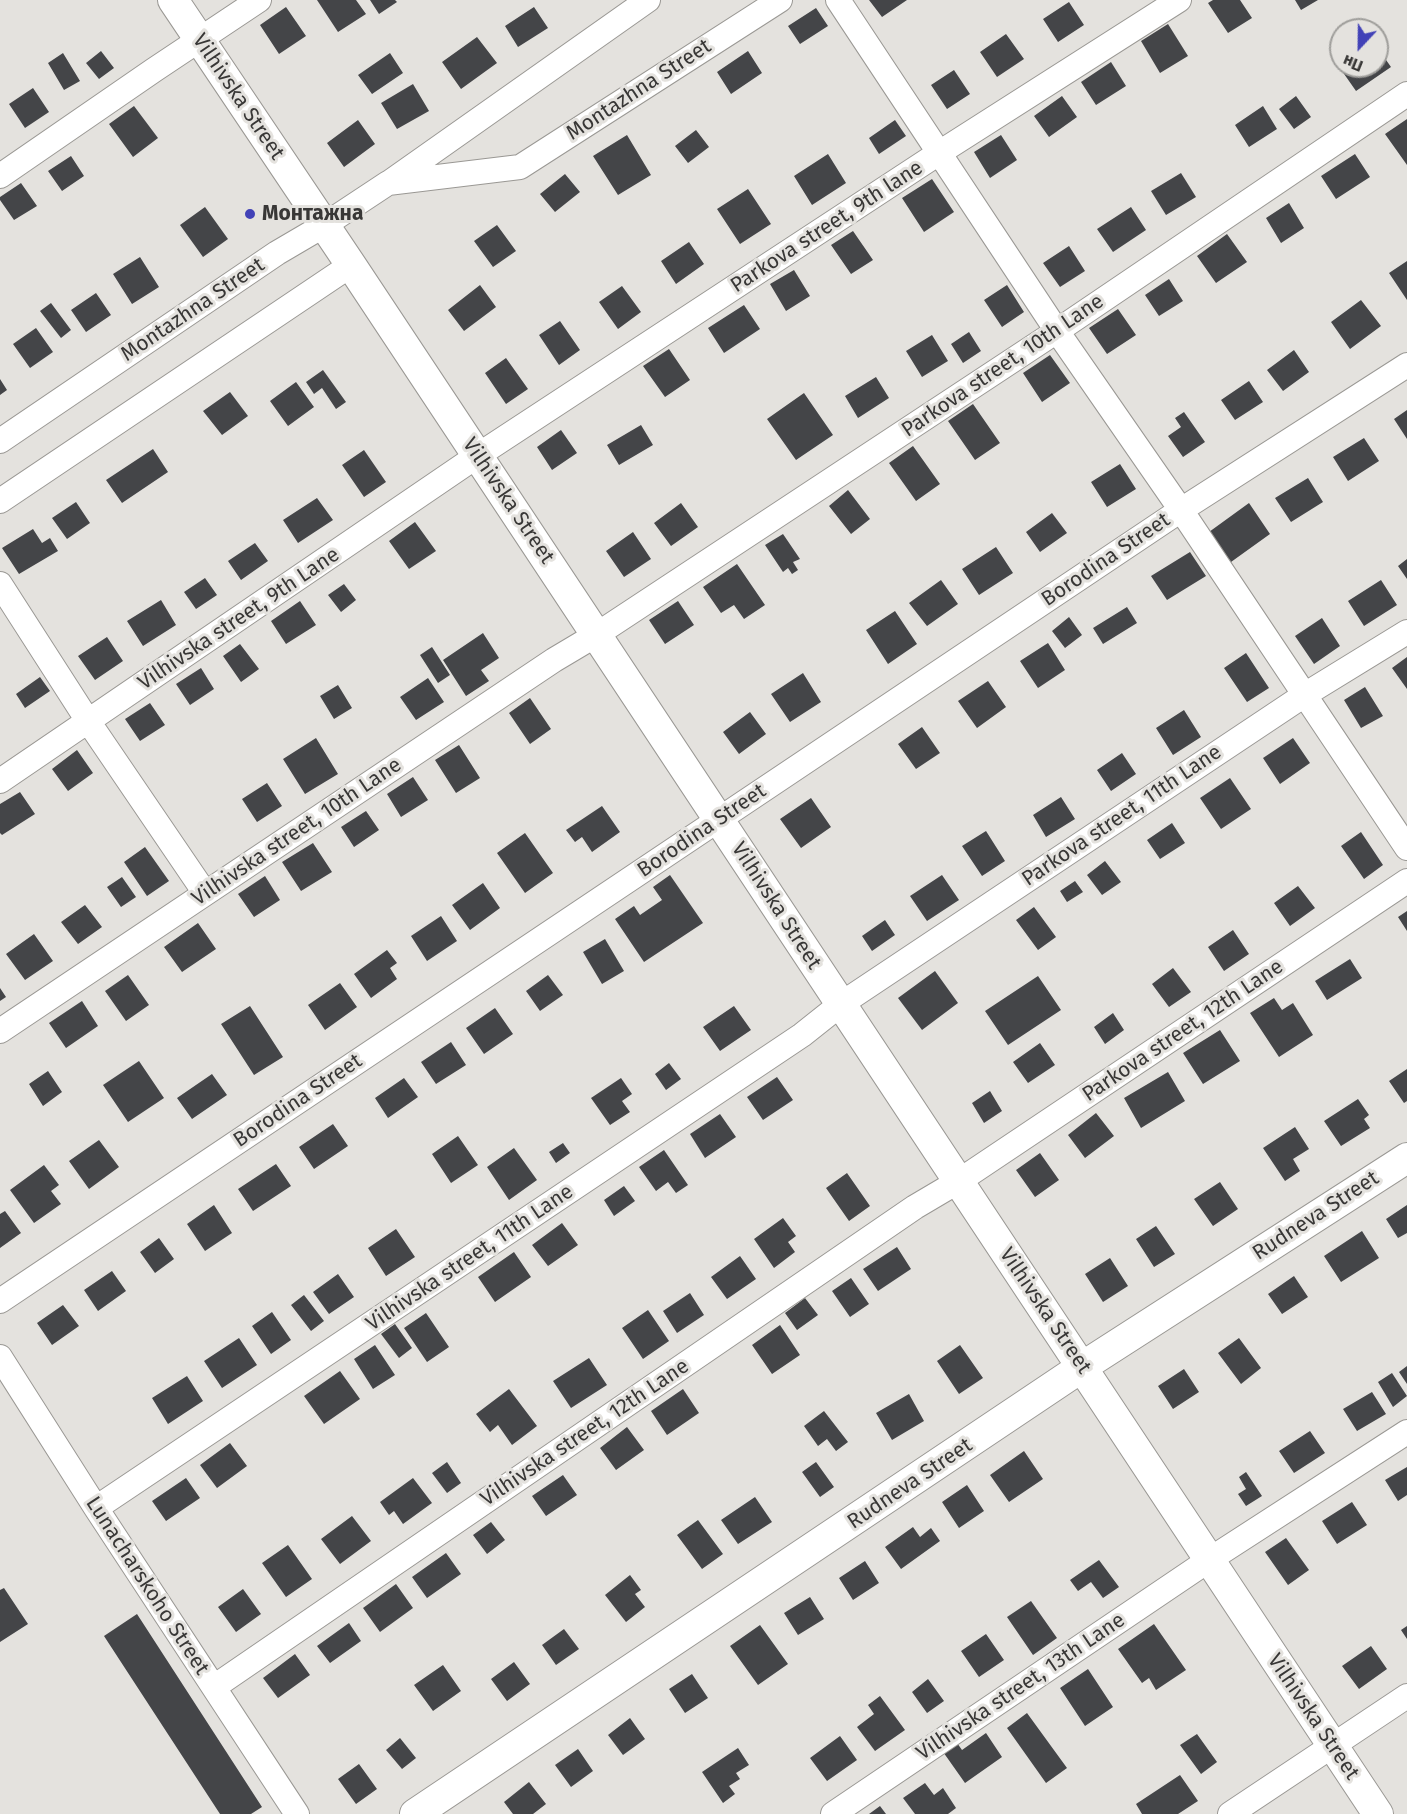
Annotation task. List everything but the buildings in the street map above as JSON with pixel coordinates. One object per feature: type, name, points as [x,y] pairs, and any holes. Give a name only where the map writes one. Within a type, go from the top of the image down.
[{"type":"street","name":"Vilhivska Street","points":[[173,0],[1378,1814]]},
{"type":"street","points":[[0,176],[259,0]]},
{"type":"street","name":"Montazhna Street","points":[[0,441],[277,253],[388,183],[648,0]]},
{"type":"street","name":"Montazhna Street","points":[[388,183],[520,167],[780,0]]},
{"type":"street","points":[[838,0],[1057,331],[1306,694],[1407,848]]},
{"type":"street","name":"Parkova street, 9th lane","points":[[477,456],[939,153],[1179,0]]},
{"type":"street","name":"Parkova street, 10th Lane","points":[[596,635],[1057,331],[1407,94]]},
{"type":"street","points":[[0,501],[351,265]]},
{"type":"street","name":"Borodina Street","points":[[0,1301],[1181,510],[1407,365]]},
{"type":"street","name":"Vilhivska street, 9th Lane","points":[[0,781],[477,456]]},
{"type":"street","points":[[0,584],[88,721],[206,894]]},
{"type":"street","name":"Parkova street, 11th Lane","points":[[840,1004],[1306,694],[1407,632]]},
{"type":"street","name":"Vilhivska street, 10th Lane","points":[[0,1031],[554,660],[596,635]]},
{"type":"street","name":"Parkova street, 12th Lane","points":[[958,1181],[1407,881]]},
{"type":"street","name":"Vilhivska street, 11th Lane","points":[[96,1508],[792,1042],[840,1004]]},
{"type":"street","name":"Rudneva Street","points":[[416,1814],[1082,1367],[1407,1158]]},
{"type":"street","name":"Vilhivska street, 12th Lane","points":[[214,1687],[915,1207],[958,1181]]},
{"type":"street","name":"Lunacharskoho Street","points":[[0,1357],[297,1814]]},
{"type":"street","name":"Vilhivska street, 13th Lane","points":[[833,1814],[1209,1560],[1407,1432]]},
{"type":"street","points":[[1230,1814],[1407,1696]]},
{"type":"place","name":"Монтажна","points":[[250,214]]}]
